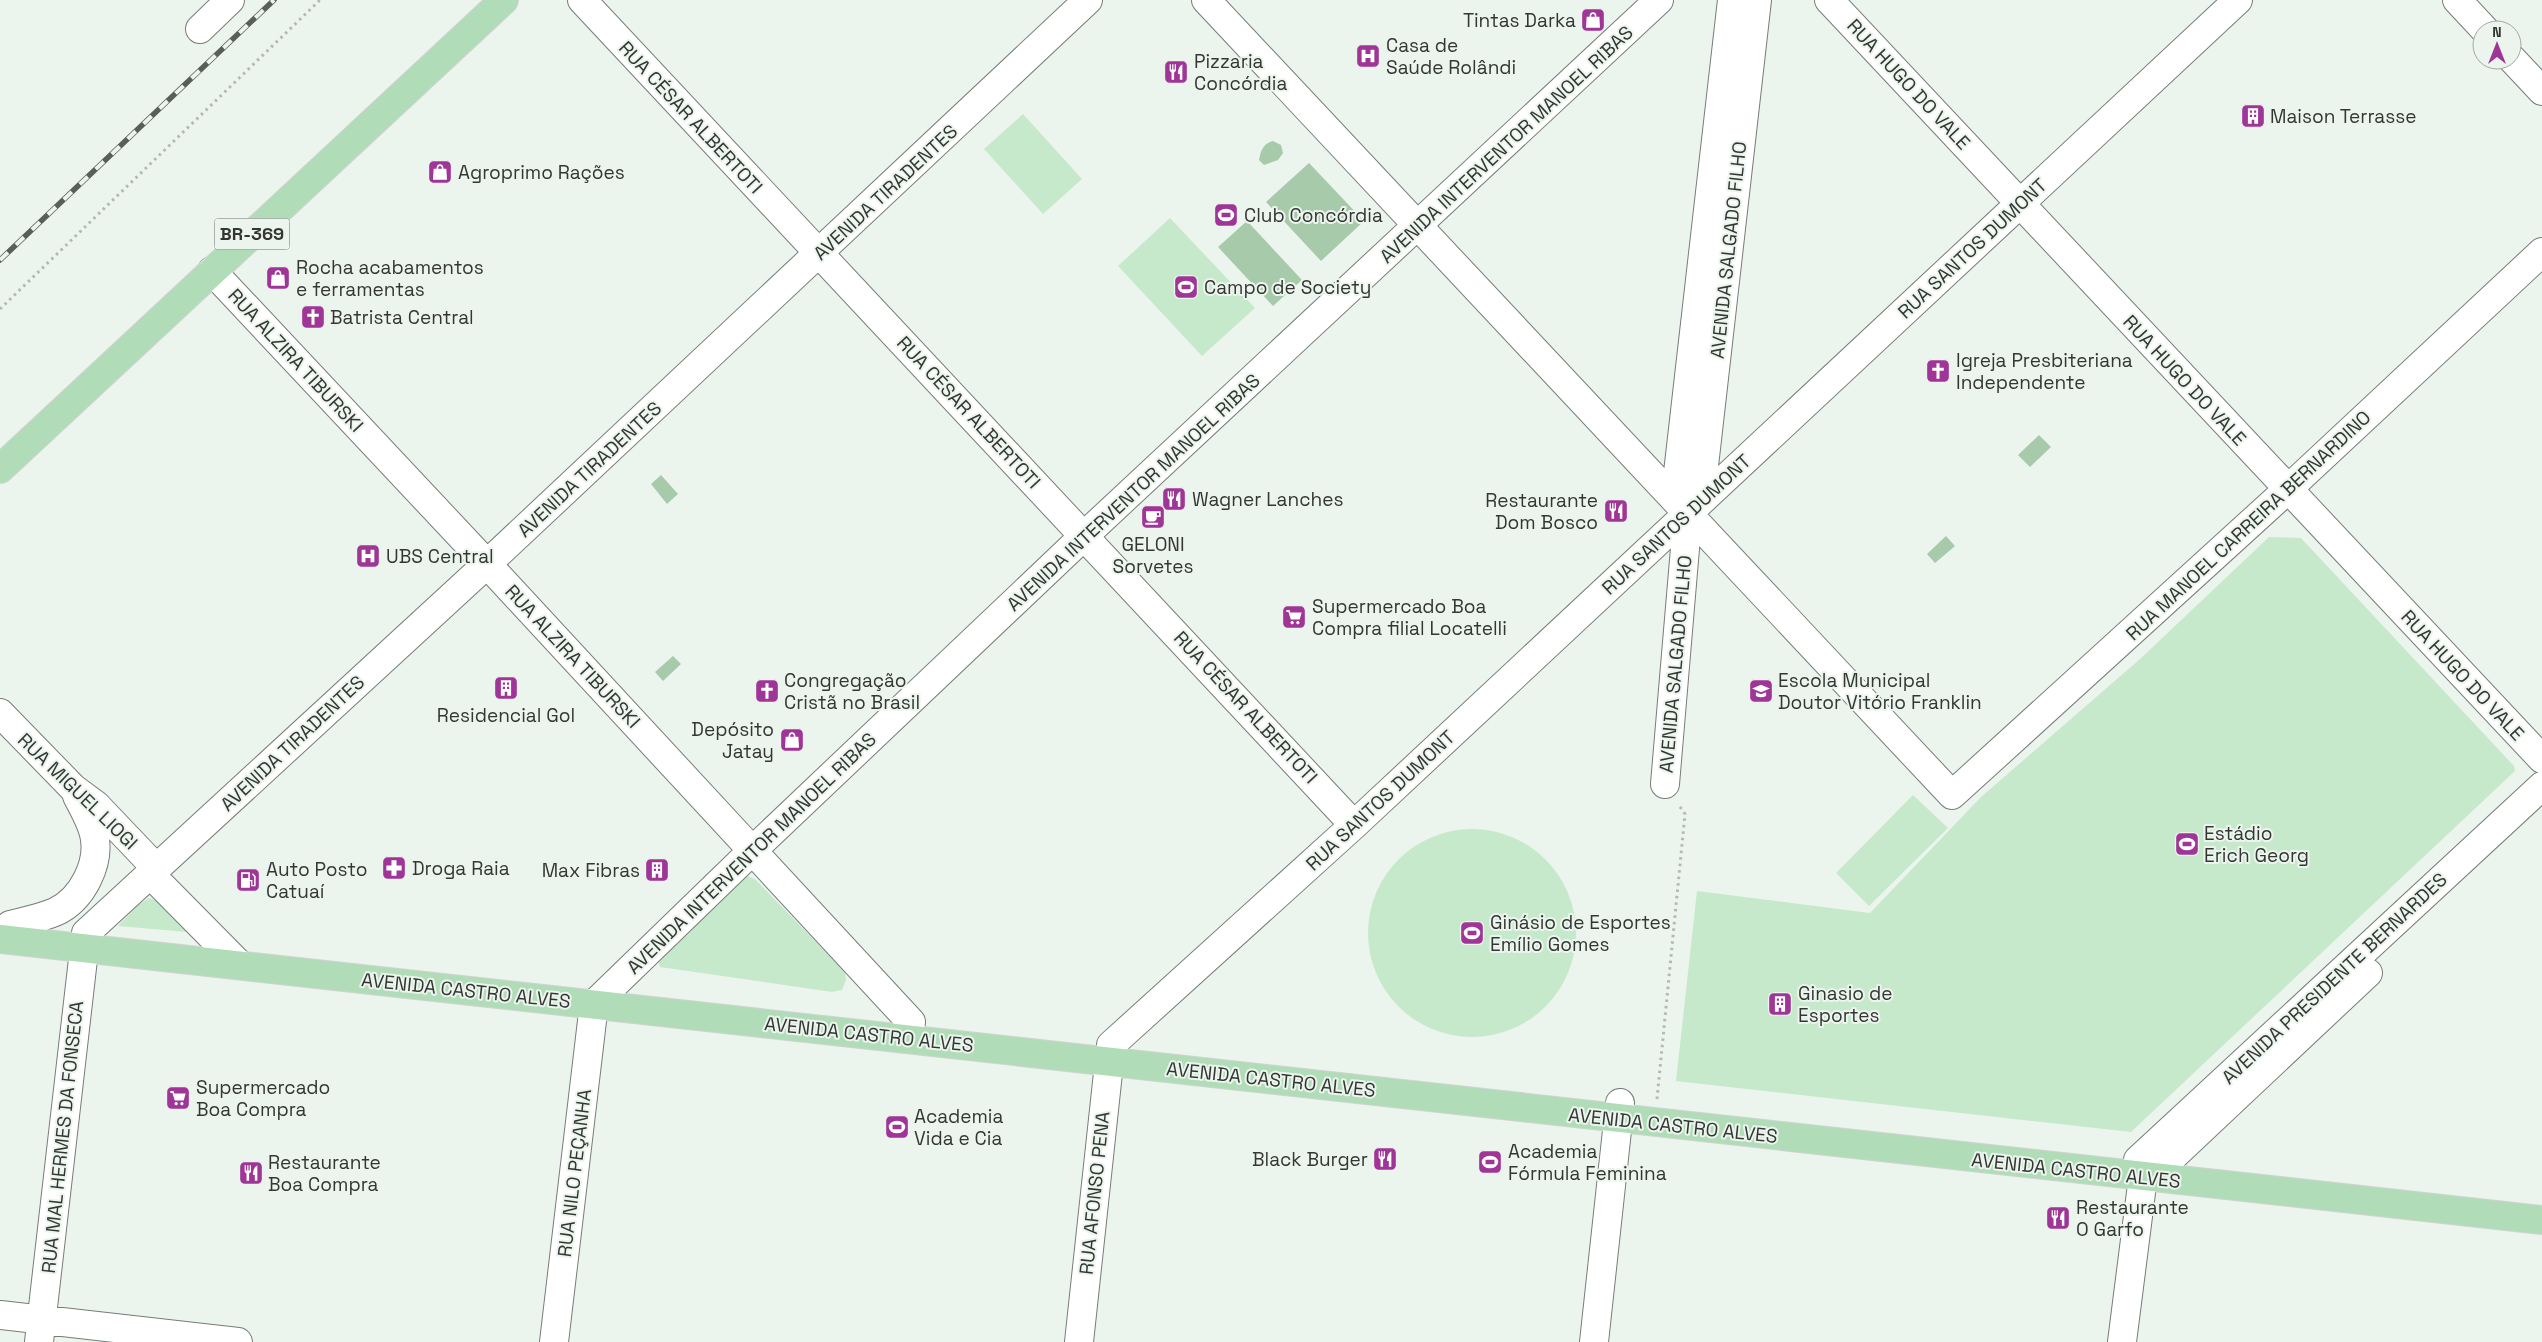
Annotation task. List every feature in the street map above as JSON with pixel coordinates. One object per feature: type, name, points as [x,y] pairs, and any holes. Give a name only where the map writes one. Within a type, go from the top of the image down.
[{"type":"main road","name":"BR-369","points":[[0,469],[504,0]]},
{"type":"main road","name":"AVENIDA CASTRO ALVES","points":[[3,929],[85,940],[910,1030],[2147,1171],[2379,1195],[2542,1204]]},
{"type":"main road","name":"AVENIDA CASTRO ALVES","points":[[1619,1111],[1656,1107],[1855,1137]]},
{"type":"main road","name":"AVENIDA CASTRO ALVES","points":[[2379,1195],[2542,1220]]},
{"type":"street","points":[[200,29],[230,0]]},
{"type":"street","name":"RUA CÉSAR ALBERTOTI","points":[[582,0],[1354,825]]},
{"type":"street","name":"AVENIDA TIRADENTES","points":[[85,940],[153,871],[487,564],[1088,0]]},
{"type":"street","points":[[1206,0],[1418,228],[1688,504]]},
{"type":"street","name":"AVENIDA INTERVENTOR MANOEL RIBAS","points":[[602,996],[753,850],[1085,536],[1418,228],[1659,0]]},
{"type":"street","name":"AVENIDA SALGADO FILHO","points":[[1665,784],[1688,504],[1723,181],[1732,0]]},
{"type":"street","name":"AVENIDA SALGADO FILHO","points":[[1723,181],[1757,0]]},
{"type":"street","name":"RUA HUGO DO VALE","points":[[1829,0],[2021,202],[2288,490],[2542,759]]},
{"type":"street","name":"RUA SANTOS DUMONT","points":[[1110,1053],[1354,825],[1688,504],[2021,202],[2238,0]]},
{"type":"street","points":[[2457,0],[2476,20]]},
{"type":"street","points":[[2522,70],[2542,91]]},
{"type":"street","name":"RUA MANOEL CARREIRA BERNARDINO","points":[[1688,504],[1952,795],[2288,490],[2542,252]]},
{"type":"street","name":"RUA ALZIRA TIBURSKI","points":[[212,271],[753,850],[910,1030]]},
{"type":"street","name":"RUA MIGUEL LIOGI","points":[[0,713],[72,788],[96,805],[229,955]]},
{"type":"street","name":"AVENIDA PRESIDENTE BERNARDES","points":[[2147,1171],[2542,786]]},
{"type":"street","points":[[3,929],[44,916],[65,905],[76,896],[91,871],[96,846],[94,835],[72,788]]},
{"type":"street","name":"AVENIDA PRESIDENTE BERNARDES","points":[[2147,1171],[2542,809]]},
{"type":"street","name":"RUA MAL HERMES DA FONSECA","points":[[40,1331],[85,940]]},
{"type":"street","name":"RUA NILO PEÇANHA","points":[[554,1342],[602,996]]},
{"type":"street","name":"RUA AFONSO PENA","points":[[1079,1342],[1110,1053]]},
{"type":"street","points":[[1594,1342],[1619,1111]]},
{"type":"street","points":[[2122,1342],[2147,1171]]},
{"type":"street","points":[[0,1315],[40,1331],[238,1342]]},
{"type":"path","points":[[0,309],[320,0]]},
{"type":"path","points":[[1656,1107],[1685,814],[1665,784]]},
{"type":"shaded area","points":[[1023,114],[1082,179],[1043,214],[984,149]]},
{"type":"shaded area","points":[[1273,141],[1281,145],[1283,153],[1278,160],[1264,165],[1259,160],[1262,150]]},
{"type":"shaded area","points":[[1309,163],[1364,221],[1321,261],[1266,202]]},
{"type":"shaded area","name":"Campo de Society","points":[[1170,218],[1255,308],[1202,356],[1118,266]]},
{"type":"shaded area","points":[[1247,221],[1302,280],[1273,306],[1218,247]]},
{"type":"shaded area","points":[[2039,435],[2051,447],[2030,467],[2018,455]]},
{"type":"shaded area","points":[[661,475],[678,494],[667,504],[651,484]]},
{"type":"shaded area","points":[[1946,536],[1955,546],[1935,563],[1927,554]]},
{"type":"shaded area","name":"Estádio Erich Georg","points":[[2269,537],[2301,538],[2514,766],[2515,771],[2131,1132],[1676,1081],[1697,891],[1870,913],[1981,797],[2140,659]]},
{"type":"shaded area","points":[[673,656],[681,664],[663,681],[655,672]]},
{"type":"shaded area","points":[[1913,795],[1948,828],[1869,906],[1836,873]]},
{"type":"shaded area","name":"Ginásio de Esportes Emílio Gomes","points":[[1472,829],[1492,831],[1521,841],[1538,853],[1552,867],[1568,893],[1574,913],[1576,933],[1574,953],[1564,982],[1552,999],[1538,1013],[1512,1029],[1492,1035],[1472,1037],[1452,1035],[1423,1025],[1406,1013],[1392,999],[1376,973],[1370,953],[1368,933],[1370,913],[1380,884],[1392,867],[1406,853],[1432,837],[1452,831]]},
{"type":"shaded area","points":[[748,876],[756,880],[845,972],[846,980],[842,990],[832,992],[660,967],[658,961],[739,879]]},
{"type":"shaded area","points":[[149,898],[159,902],[187,932],[118,926],[138,905]]},
{"type":"railway","points":[[0,260],[274,0]]},
{"type":"place","name":"Tintas Darka","points":[[1593,20]]},
{"type":"place","name":"Casa de Saúde Rolândi","points":[[1368,56]]},
{"type":"place","name":"Pizzaria Concórdia","points":[[1176,72]]},
{"type":"place","name":"Maison Terrasse","points":[[2253,116]]},
{"type":"place","name":"Agroprimo Rações","points":[[440,172]]},
{"type":"place","name":"Club Concórdia","points":[[1226,215]]},
{"type":"place","name":"Rocha acabamentos e ferramentas","points":[[278,278]]},
{"type":"place","name":"Campo de Society","points":[[1186,287]]},
{"type":"place","name":"Batrista Central","points":[[313,317]]},
{"type":"place","name":"Igreja Presbiteriana Independente","points":[[1938,371]]},
{"type":"place","name":"Wagner Lanches","points":[[1174,499]]},
{"type":"place","name":"Restaurante Dom Bosco","points":[[1616,511]]},
{"type":"place","name":"GELONI Sorvetes","points":[[1153,517]]},
{"type":"place","name":"UBS Central","points":[[368,556]]},
{"type":"place","name":"Supermercado Boa Compra filial Locatelli","points":[[1294,617]]},
{"type":"place","name":"Residencial Gol","points":[[506,688]]},
{"type":"place","name":"Congregação Cristã no Brasil","points":[[767,691]]},
{"type":"place","name":"Escola Municipal Doutor Vitório Franklin","points":[[1761,691]]},
{"type":"place","name":"Depósito Jatay","points":[[792,740]]},
{"type":"place","name":"Estádio Erich Georg","points":[[2187,844]]},
{"type":"place","name":"Droga Raia","points":[[394,868]]},
{"type":"place","name":"Max Fibras","points":[[657,870]]},
{"type":"place","name":"Auto Posto Catuaí","points":[[248,880]]},
{"type":"place","name":"Ginásio de Esportes Emílio Gomes","points":[[1472,933]]},
{"type":"place","name":"Ginasio de Esportes","points":[[1780,1004]]},
{"type":"place","name":"Supermercado Boa Compra","points":[[178,1098]]},
{"type":"place","name":"Academia Vida e Cia","points":[[897,1127]]},
{"type":"place","name":"Black Burger","points":[[1385,1159]]},
{"type":"place","name":"Academia Fórmula Feminina","points":[[1490,1162]]},
{"type":"place","name":"Restaurante Boa Compra","points":[[251,1173]]},
{"type":"place","name":"Restaurante O Garfo","points":[[2058,1218]]}]
